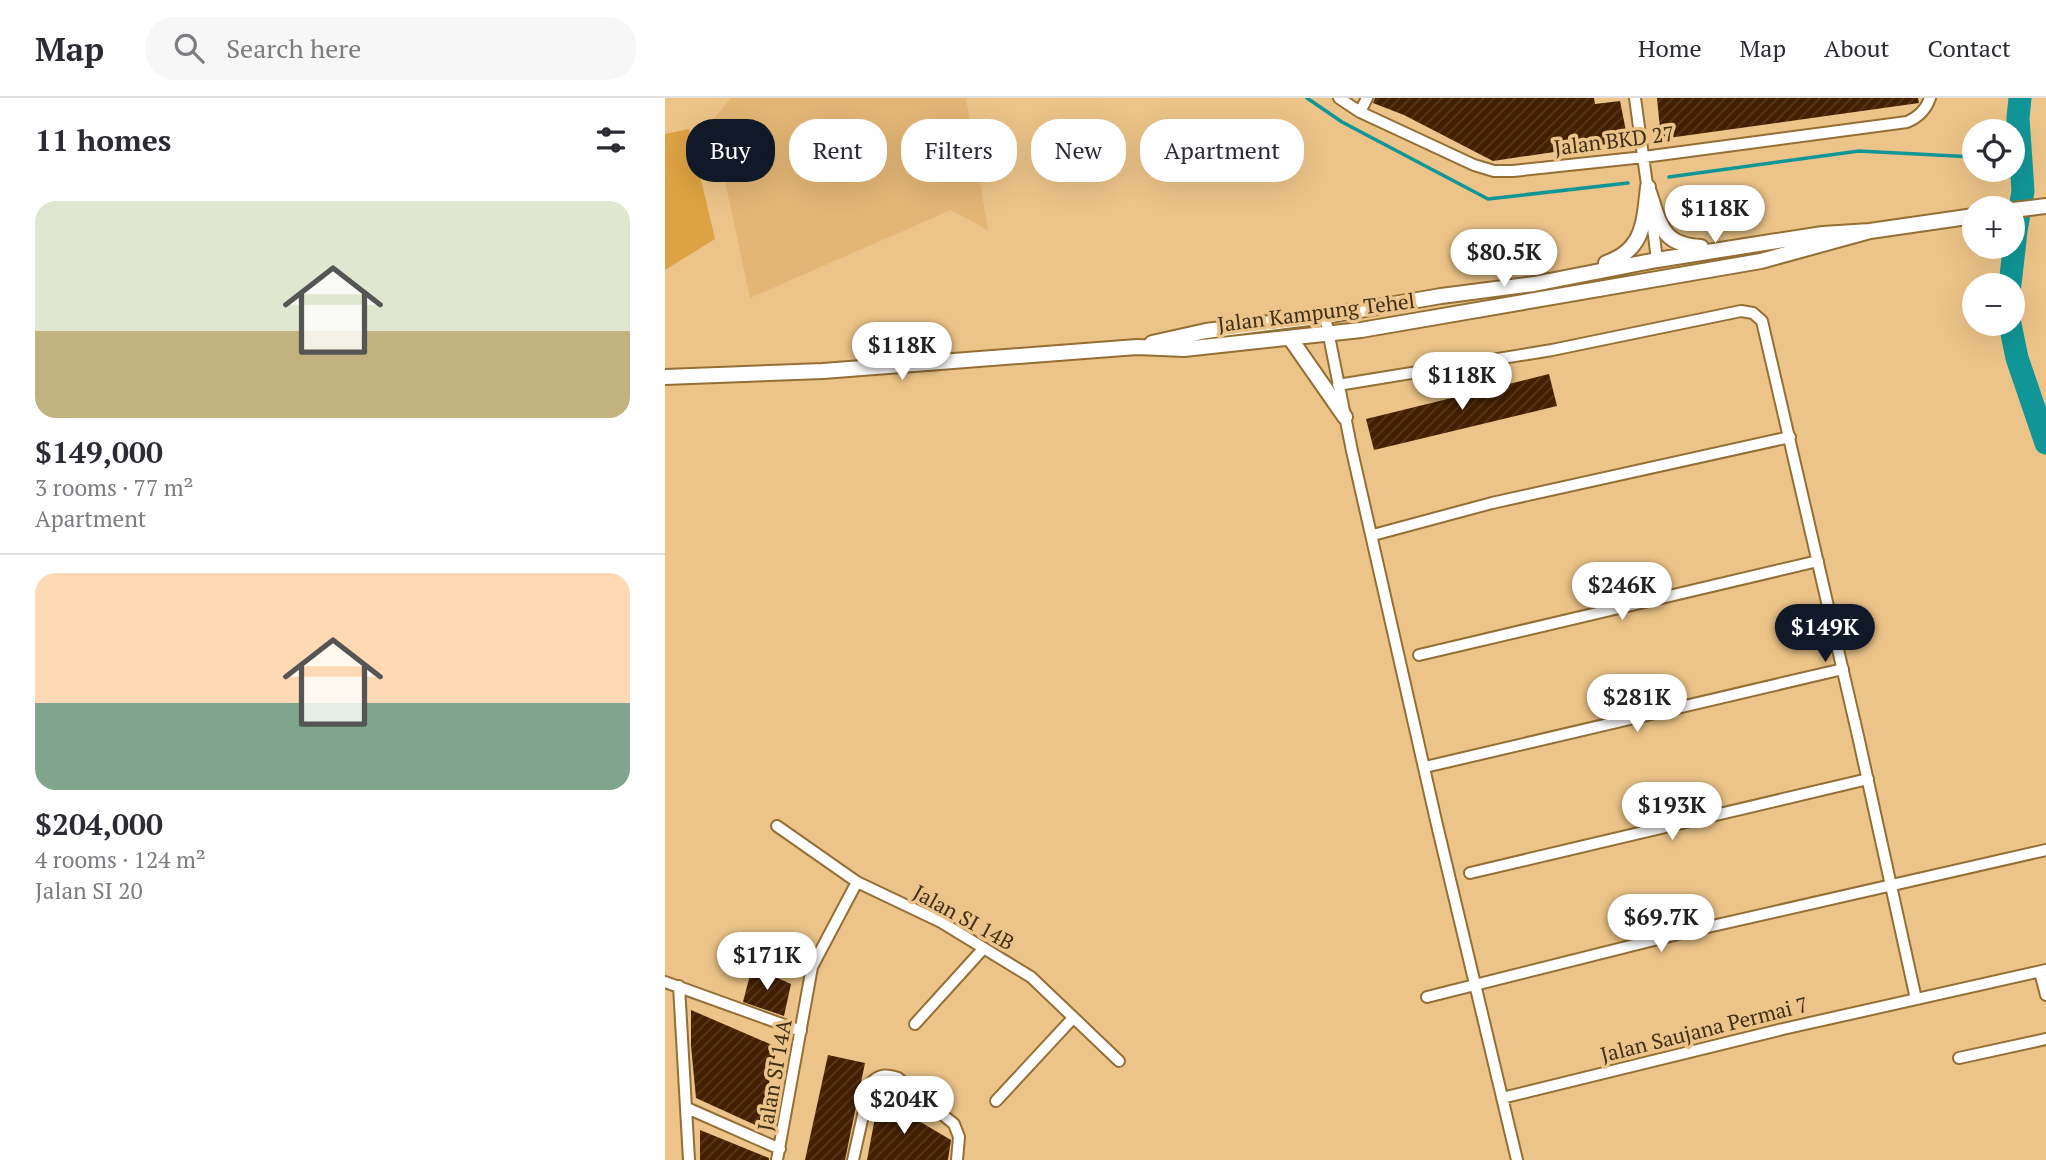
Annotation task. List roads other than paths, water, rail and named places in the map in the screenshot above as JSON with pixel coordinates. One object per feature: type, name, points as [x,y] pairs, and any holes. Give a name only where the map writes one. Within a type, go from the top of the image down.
[{"type":"main road","points":[[1648,187],[1664,231],[1672,241],[1684,246],[1702,247],[1777,241]]},
{"type":"main road","points":[[1534,284],[1622,257],[1633,247],[1640,233],[1648,187]]},
{"type":"main road","points":[[2025,209],[2046,206]]},
{"type":"main road","name":"Jalan Kampung Tehel","points":[[1137,347],[1206,331],[1534,284],[1657,260],[1777,241],[1962,218]]},
{"type":"main road","name":"Jalan Kampung Tehel","points":[[665,377],[823,371],[1137,347],[1184,349],[1328,334],[1480,311],[1761,261],[1870,231]]},
{"type":"main road","points":[[1480,311],[1549,292],[1631,277],[1647,271],[1657,260],[1669,267],[1679,268],[1736,260],[1761,261]]},
{"type":"main road","points":[[1290,338],[1345,417]]},
{"type":"street","name":"Jalan BKD 27","points":[[1339,98],[1360,111],[1474,165],[1494,171],[1644,157],[1907,122],[1917,118],[1930,98]]},
{"type":"street","points":[[1360,111],[1367,98]]},
{"type":"street","points":[[1635,98],[1657,260]]},
{"type":"street","points":[[1338,385],[1552,350],[1741,311],[1753,313],[1762,321],[1916,999]]},
{"type":"street","points":[[1325,316],[1345,417],[1517,1160]]},
{"type":"street","points":[[1373,535],[1492,503],[1790,437]]},
{"type":"street","points":[[1419,655],[1818,561]]},
{"type":"street","points":[[1425,767],[1843,669]]},
{"type":"street","points":[[1470,873],[1868,779]]},
{"type":"street","name":"Jalan SI 14B","points":[[777,825],[857,882],[941,922],[1031,977],[1119,1060]]},
{"type":"street","points":[[1427,997],[1592,955],[2046,850]]},
{"type":"street","name":"Jalan SI 14A","points":[[779,1155],[812,967],[857,882]]},
{"type":"street","points":[[915,1024],[983,948]]},
{"type":"street","points":[[2043,971],[2046,995]]},
{"type":"street","name":"Jalan Saujana Permai 7","points":[[1502,1098],[1722,1043],[2043,971]]},
{"type":"street","points":[[665,982],[801,1031]]},
{"type":"street","points":[[679,986],[689,1160]]},
{"type":"street","points":[[996,1101],[1073,1018]]},
{"type":"street","points":[[1959,1058],[2046,1039]]},
{"type":"street","points":[[853,1160],[870,1084],[882,1075],[898,1078],[949,1118],[957,1130],[957,1160]]},
{"type":"street","points":[[687,1108],[779,1155]]},
{"type":"waterway","points":[[1307,98],[1342,122],[1488,199],[1628,183]]},
{"type":"waterway","points":[[2011,273],[2023,191],[2018,118],[2020,98]]},
{"type":"waterway","points":[[1669,177],[1859,151],[1962,156]]},
{"type":"waterway","points":[[2012,336],[2017,358],[2046,443]]}]
